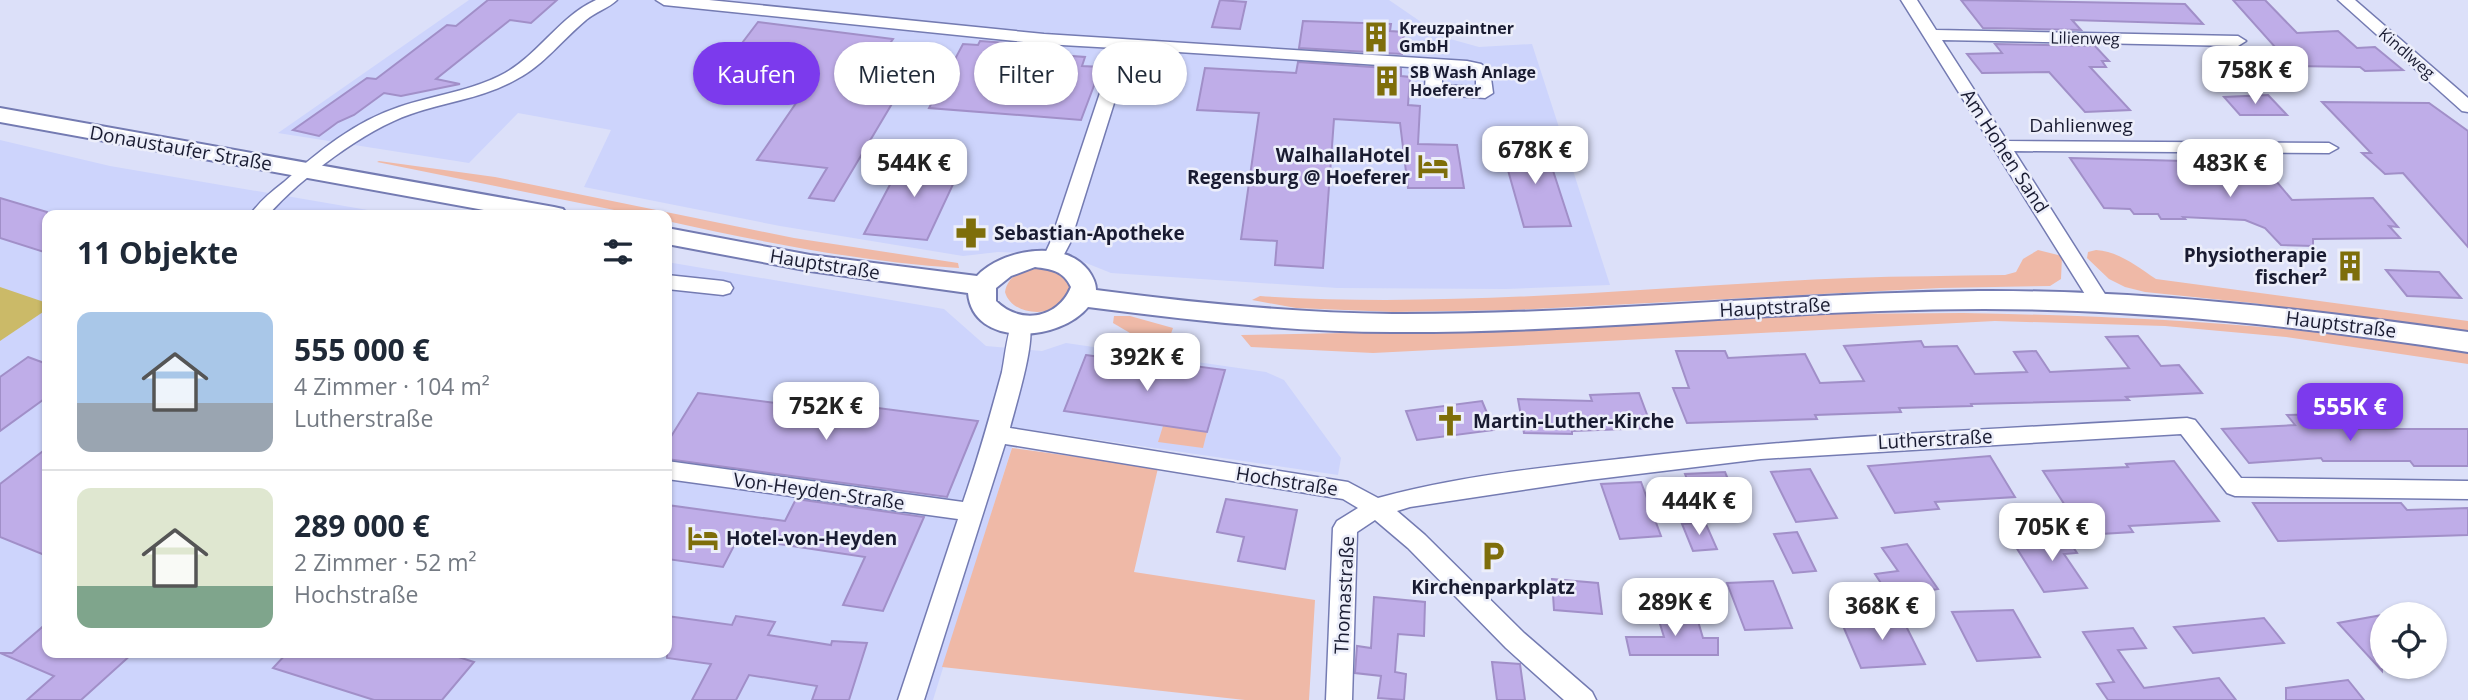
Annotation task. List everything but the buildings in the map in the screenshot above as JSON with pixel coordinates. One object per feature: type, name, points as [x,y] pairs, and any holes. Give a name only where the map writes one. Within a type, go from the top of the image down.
[{"type":"main road","name":"Donaustaufer Straße","points":[[0,115],[527,210]]},
{"type":"main road","name":"Hauptstraße","points":[[672,237],[810,262],[984,286]]},
{"type":"main road","points":[[1052,260],[1074,270],[1084,287],[1076,307],[1052,321],[1021,325],[1006,322],[986,307],[982,297],[984,286],[991,276],[1019,261],[1052,260]]},
{"type":"main road","name":"Hauptstraße","points":[[1082,297],[1288,319],[1394,323],[1930,300],[2100,302],[2251,313],[2468,342]]},
{"type":"street","points":[[262,210],[357,132],[410,108],[475,93],[517,74],[595,6],[609,0]]},
{"type":"street","points":[[663,0],[843,20],[1092,42]]},
{"type":"street","name":"Am Hohen Sand","points":[[1909,0],[2100,302]]},
{"type":"street","name":"Kindlweg","points":[[2346,0],[2468,107]]},
{"type":"street","name":"Lilienweg","points":[[1931,35],[2238,41]]},
{"type":"street","points":[[1187,49],[1434,64]]},
{"type":"street","points":[[2448,89],[2468,90]]},
{"type":"street","points":[[1052,260],[1060,243],[1105,105]]},
{"type":"street","name":"Dahlienweg","points":[[2002,146],[2329,148]]},
{"type":"street","points":[[672,283],[723,288]]},
{"type":"street","points":[[911,700],[997,434],[1021,325]]},
{"type":"street","name":"Lutherstraße","points":[[1377,507],[1410,498],[1577,472],[1761,450],[2187,426],[2235,487],[2468,490]]},
{"type":"street","name":"Hochstraße","points":[[997,434],[1348,491],[1377,507],[1412,536],[1475,602],[1552,675],[1583,700]]},
{"type":"street","name":"Von-Heyden-Straße","points":[[672,471],[972,512]]},
{"type":"street","name":"Thomastraße","points":[[1339,700],[1346,528],[1377,507]]},
{"type":"shaded area","points":[[469,0],[1389,0],[1443,37],[1479,47],[1532,44],[1610,285],[1506,289],[1337,288],[1111,273],[1053,254],[998,252],[963,256],[780,226],[584,187],[611,130],[518,113],[469,163],[278,133]]},
{"type":"shaded area","points":[[0,140],[110,166],[368,210],[42,210],[42,658],[672,658],[672,263],[944,309],[986,346],[1042,351],[1066,343],[1266,372],[1284,380],[1341,458],[1338,475],[1018,428],[933,700],[0,700]]},
{"type":"shaded area","points":[[377,162],[495,177],[657,210],[614,210]]},
{"type":"shaded area","points":[[672,213],[794,238],[958,263],[959,268],[885,261],[775,244],[672,222]]},
{"type":"shaded area","points":[[2038,250],[2062,256],[2061,279],[2050,286],[1940,288],[1513,310],[1393,312],[1296,308],[1252,300],[1260,296],[1408,300],[1482,298],[1850,278],[2005,275],[2016,272],[2023,259]]},
{"type":"shaded area","points":[[2096,250],[2120,257],[2156,279],[2468,321],[2468,331],[2145,292],[2109,279],[2087,258],[2088,252]]},
{"type":"shaded area","points":[[1040,266],[1061,270],[1073,289],[1064,301],[1048,311],[1030,311],[1014,305],[1005,292],[1009,281],[1018,273]]},
{"type":"shaded area","points":[[0,287],[42,301],[42,313],[0,341]]},
{"type":"shaded area","points":[[1963,313],[2153,320],[2342,335],[2468,352],[2468,364],[2286,337],[2165,326],[1995,321],[1373,353],[1251,347],[1241,335],[1493,330],[1828,314]]},
{"type":"shaded area","points":[[1114,316],[1130,316],[1173,328],[1169,339],[1130,333],[1113,323]]},
{"type":"shaded area","points":[[1163,426],[1207,432],[1203,448],[1158,442]]},
{"type":"shaded area","points":[[1012,448],[1158,468],[1134,572],[1315,600],[1309,700],[1245,700],[942,667]]},
{"type":"place","name":"Kreuzpaintner GmbH","points":[[1376,37]]},
{"type":"place","name":"SB Wash Anlage Hoeferer","points":[[1387,81]]},
{"type":"place","name":"WalhallaHotel Regensburg @ Hoeferer","points":[[1433,166]]},
{"type":"place","name":"Sebastian-Apotheke","points":[[971,233]]},
{"type":"place","name":"Physiotherapie fischer²","points":[[2350,266]]},
{"type":"place","name":"Martin-Luther-Kirche","points":[[1450,421]]},
{"type":"place","name":"Hotel-von-Heyden","points":[[703,538]]},
{"type":"place","name":"Kirchenparkplatz","points":[[1493,556]]}]
